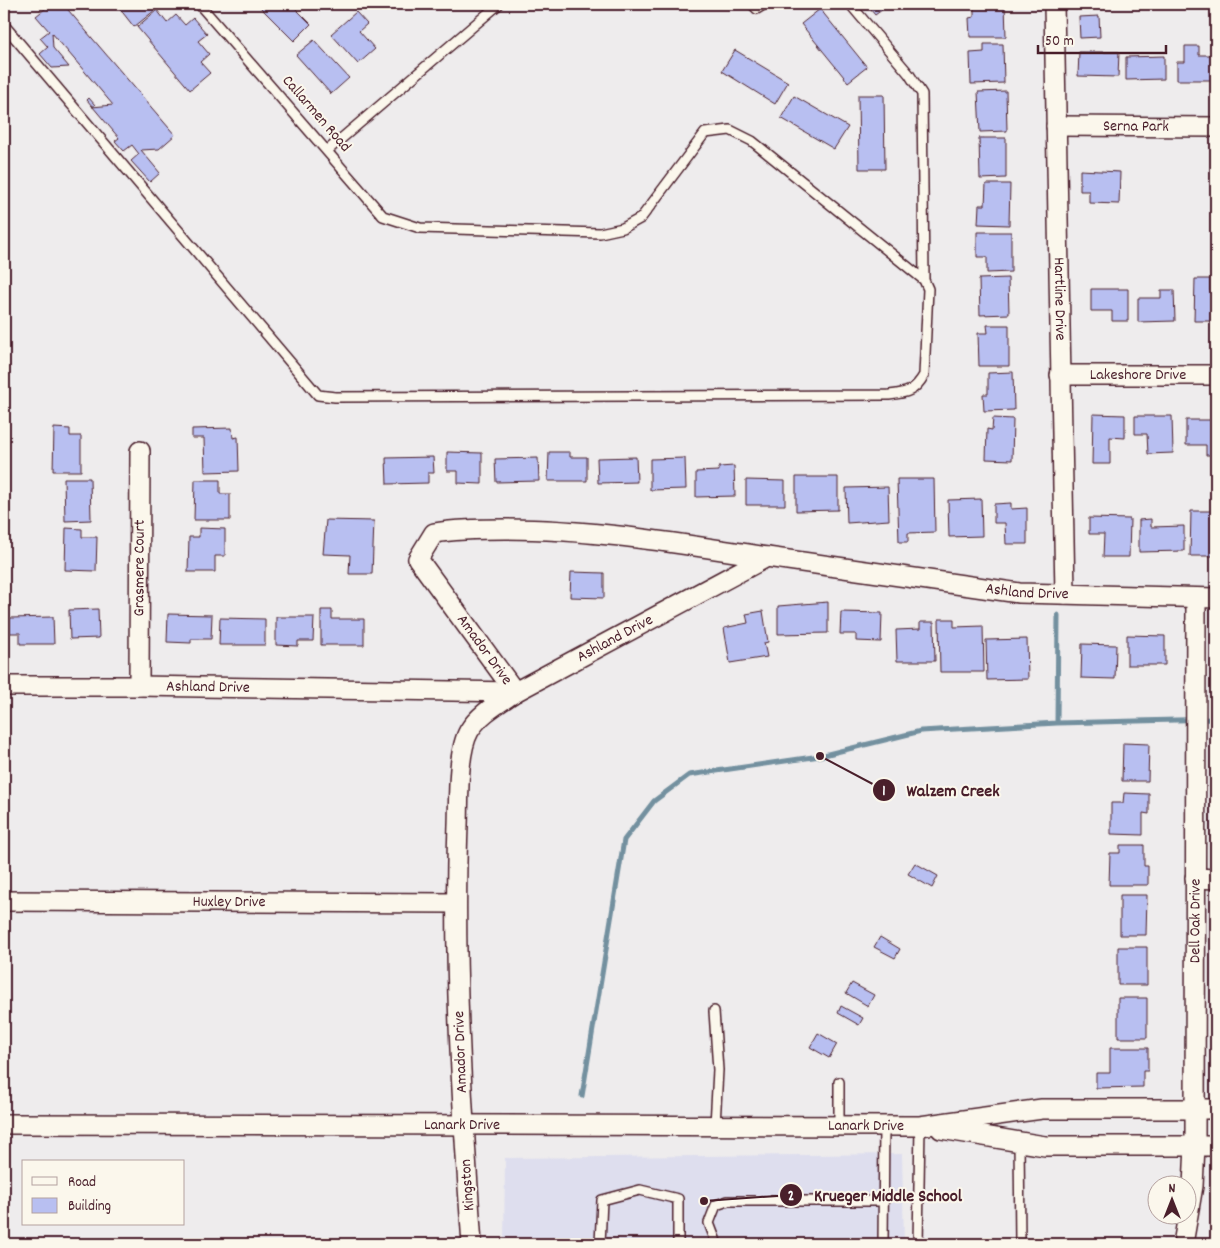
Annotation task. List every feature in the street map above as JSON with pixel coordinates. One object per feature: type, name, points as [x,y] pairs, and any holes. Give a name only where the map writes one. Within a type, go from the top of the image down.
[{"type":"street","name":"Hartline Drive","points":[[1054,4],[1065,594]]},
{"type":"street","name":"Serna Park","points":[[1056,126],[1216,127]]},
{"type":"street","name":"Lakeshore Drive","points":[[1060,375],[1216,375]]},
{"type":"street","name":"Grasmere Court","points":[[139,686],[140,450]]},
{"type":"street","name":"Amador Drive","points":[[464,1125],[455,903],[460,770],[469,732],[484,714],[514,692],[418,559],[434,533],[454,529],[531,529],[621,535],[768,557]]},
{"type":"street","name":"Ashland Drive","points":[[4,686],[139,686],[514,692],[768,557],[1019,593],[1216,598]]},
{"type":"street","name":"Dell Oak Drive","points":[[1183,1244],[1193,1186],[1195,1146],[1196,598]]},
{"type":"street","points":[[1195,878],[1216,878]]},
{"type":"street","name":"Huxley Drive","points":[[4,901],[455,903]]},
{"type":"street","name":"Lanark Drive","points":[[920,1126],[1042,1109],[1216,1109]]},
{"type":"street","name":"Lanark Drive","points":[[4,1124],[884,1125],[920,1126],[1045,1146],[1216,1146]]},
{"type":"street","name":"Kingston","points":[[464,1125],[472,1244]]},
{"type":"lane","name":"Callarmen Road","points":[[199,4],[328,150],[383,216],[420,228],[600,233],[623,228],[641,218],[705,133],[730,130],[752,141],[924,280]]},
{"type":"lane","points":[[328,150],[499,4]]},
{"type":"lane","points":[[752,4],[757,9],[764,4]]},
{"type":"lane","points":[[4,25],[318,395],[345,398],[879,395],[908,393],[918,386],[924,375],[928,288],[924,280],[922,94],[909,74],[850,4]]},
{"type":"lane","points":[[714,1011],[718,1070],[715,1125]]},
{"type":"lane","points":[[839,1082],[839,1125]]},
{"type":"lane","points":[[883,1244],[884,1125]]},
{"type":"lane","points":[[918,1244],[920,1126]]},
{"type":"lane","points":[[1019,1141],[1020,1244]]},
{"type":"lane","points":[[600,1244],[602,1200],[640,1190],[678,1199],[678,1244]]},
{"type":"lane","points":[[717,1244],[709,1223],[716,1204],[728,1201],[884,1201]]},
{"type":"shaded area","points":[[902,1154],[904,1244],[504,1244],[505,1158]]},
{"type":"building","points":[[51,4],[63,4],[175,135],[159,149],[141,150],[160,173],[150,182],[131,161],[139,154],[132,145],[124,151],[115,141],[119,138],[93,107],[113,105],[52,33],[53,48],[69,67],[52,68],[40,54],[48,47],[40,38],[49,31],[36,16]]},
{"type":"building","points":[[116,4],[150,4],[155,10],[134,27]]},
{"type":"building","points":[[257,4],[291,4],[311,24],[294,41]]},
{"type":"building","points":[[866,4],[890,4],[875,15]]},
{"type":"building","points":[[974,4],[1005,4],[1006,37],[970,37],[969,18],[974,17]]},
{"type":"building","points":[[820,9],[867,67],[848,82],[801,24]]},
{"type":"building","points":[[157,10],[167,23],[176,15],[185,25],[193,18],[207,34],[198,41],[209,54],[200,62],[210,73],[190,90],[137,27]]},
{"type":"building","points":[[356,12],[367,24],[359,31],[375,49],[358,64],[331,34]]},
{"type":"building","points":[[1099,16],[1100,37],[1080,38],[1079,17]]},
{"type":"building","points":[[314,40],[349,78],[331,94],[296,55]]},
{"type":"building","points":[[984,44],[1003,44],[1004,83],[971,84],[970,53],[984,52]]},
{"type":"building","points":[[1185,46],[1199,46],[1199,55],[1216,55],[1216,80],[1177,80],[1177,62],[1185,62]]},
{"type":"building","points":[[735,50],[788,82],[775,104],[722,71]]},
{"type":"building","points":[[1079,52],[1119,52],[1118,77],[1078,76]]},
{"type":"building","points":[[1164,56],[1164,79],[1126,80],[1126,57]]},
{"type":"building","points":[[1006,91],[1007,131],[980,132],[978,92]]},
{"type":"building","points":[[858,95],[884,95],[885,169],[859,169]]},
{"type":"building","points":[[794,96],[848,127],[834,149],[781,118]]},
{"type":"building","points":[[89,98],[95,105],[93,107],[87,100]]},
{"type":"building","points":[[979,138],[1006,138],[1006,178],[980,179]]},
{"type":"building","points":[[1080,170],[1120,172],[1119,204],[1089,203],[1089,191],[1080,191]]},
{"type":"building","points":[[986,184],[1010,184],[1009,225],[978,224],[979,205],[985,205]]},
{"type":"building","points":[[977,232],[1011,232],[1011,272],[987,273],[987,257],[977,257]]},
{"type":"building","points":[[1008,278],[1009,314],[980,315],[979,279]]},
{"type":"building","points":[[1195,279],[1210,279],[1210,291],[1216,291],[1216,321],[1194,321]]},
{"type":"building","points":[[1091,289],[1128,289],[1128,321],[1112,321],[1112,311],[1091,311]]},
{"type":"building","points":[[1161,290],[1174,290],[1175,321],[1138,322],[1138,298],[1161,298]]},
{"type":"building","points":[[987,325],[1009,325],[1009,366],[979,366],[978,333],[988,333]]},
{"type":"building","points":[[1013,372],[1014,410],[984,411],[983,394],[988,394],[988,373]]},
{"type":"building","points":[[1093,414],[1125,415],[1125,438],[1110,437],[1110,464],[1092,464]]},
{"type":"building","points":[[1135,416],[1172,416],[1173,453],[1148,454],[1147,434],[1135,434]]},
{"type":"building","points":[[993,418],[1013,419],[1012,460],[986,459],[987,429],[992,430]]},
{"type":"building","points":[[1186,420],[1216,420],[1216,455],[1206,455],[1206,445],[1186,445]]},
{"type":"building","points":[[54,428],[70,429],[70,436],[81,436],[81,471],[53,471]]},
{"type":"building","points":[[232,428],[233,438],[238,437],[239,471],[205,472],[204,438],[192,438],[192,429]]},
{"type":"building","points":[[447,452],[482,453],[482,484],[458,483],[458,471],[447,471]]},
{"type":"building","points":[[549,452],[570,452],[570,457],[587,457],[587,481],[548,481]]},
{"type":"building","points":[[433,457],[434,473],[428,473],[428,483],[387,484],[386,458]]},
{"type":"building","points":[[636,457],[637,482],[598,483],[597,458]]},
{"type":"building","points":[[538,458],[539,481],[496,482],[495,459]]},
{"type":"building","points":[[685,458],[686,489],[650,490],[650,459]]},
{"type":"building","points":[[734,466],[735,496],[696,497],[696,472],[719,471],[719,467]]},
{"type":"building","points":[[796,477],[838,477],[838,510],[796,511]]},
{"type":"building","points":[[64,478],[90,478],[91,520],[65,521]]},
{"type":"building","points":[[897,479],[934,479],[935,532],[908,533],[908,542],[899,542]]},
{"type":"building","points":[[195,480],[220,480],[220,494],[230,494],[230,520],[194,520]]},
{"type":"building","points":[[746,480],[785,481],[785,505],[746,505]]},
{"type":"building","points":[[888,487],[889,520],[847,523],[846,488]]},
{"type":"building","points":[[981,499],[982,536],[949,537],[948,500]]},
{"type":"building","points":[[1011,503],[1011,509],[1027,508],[1027,544],[1006,544],[1005,523],[994,523],[994,504]]},
{"type":"building","points":[[1191,511],[1216,511],[1216,556],[1190,556]]},
{"type":"building","points":[[1089,518],[1130,519],[1129,557],[1103,557],[1104,534],[1089,534]]},
{"type":"building","points":[[1151,519],[1151,527],[1184,526],[1184,551],[1139,552],[1139,520]]},
{"type":"building","points":[[326,520],[374,521],[372,574],[349,574],[350,555],[323,554]]},
{"type":"building","points":[[66,528],[82,529],[82,537],[97,537],[96,571],[65,570]]},
{"type":"building","points":[[199,528],[225,529],[225,556],[215,556],[215,572],[188,572],[189,537],[199,537]]},
{"type":"building","points":[[571,572],[604,573],[604,598],[570,597]]},
{"type":"building","points":[[828,602],[828,633],[778,634],[778,606]]},
{"type":"building","points":[[98,609],[99,638],[70,639],[69,610]]},
{"type":"building","points":[[321,610],[332,610],[332,619],[364,619],[364,645],[321,645]]},
{"type":"building","points":[[763,611],[768,642],[764,643],[767,657],[730,663],[724,628],[748,623],[746,614]]},
{"type":"building","points":[[841,612],[882,613],[881,642],[856,641],[856,634],[840,634]]},
{"type":"building","points":[[168,614],[212,615],[211,639],[191,639],[191,643],[167,642]]},
{"type":"building","points":[[53,617],[54,644],[20,644],[20,633],[10,633],[10,618]]},
{"type":"building","points":[[276,617],[314,617],[313,641],[298,641],[298,646],[276,645]]},
{"type":"building","points":[[220,618],[265,619],[265,645],[219,645]]},
{"type":"building","points":[[939,619],[954,619],[954,627],[983,626],[984,672],[940,672]]},
{"type":"building","points":[[920,622],[934,622],[935,661],[897,661],[896,630],[920,629]]},
{"type":"building","points":[[1127,635],[1165,636],[1165,665],[1127,665]]},
{"type":"building","points":[[1027,639],[1028,679],[987,680],[986,640]]},
{"type":"building","points":[[1082,644],[1116,645],[1115,679],[1081,678]]},
{"type":"building","points":[[1123,743],[1149,744],[1148,781],[1122,781]]},
{"type":"building","points":[[1124,793],[1149,794],[1149,814],[1143,813],[1143,835],[1111,834],[1111,803],[1123,803]]},
{"type":"building","points":[[1120,845],[1144,845],[1144,866],[1148,866],[1148,885],[1109,885],[1110,853],[1120,853]]},
{"type":"building","points":[[915,863],[938,876],[932,888],[908,874]]},
{"type":"building","points":[[1120,895],[1147,895],[1146,935],[1120,935]]},
{"type":"building","points":[[880,937],[900,949],[895,958],[874,947]]},
{"type":"building","points":[[1118,947],[1147,947],[1147,985],[1118,985]]},
{"type":"building","points":[[852,983],[874,995],[868,1006],[846,993]]},
{"type":"building","points":[[1118,998],[1147,998],[1147,1038],[1118,1038]]},
{"type":"building","points":[[841,1006],[863,1018],[859,1025],[838,1013]]},
{"type":"building","points":[[818,1033],[837,1044],[829,1058],[810,1047]]},
{"type":"building","points":[[1110,1048],[1148,1048],[1148,1071],[1143,1071],[1143,1087],[1096,1088],[1096,1073],[1110,1073]]},
{"type":"waterway","points":[[1057,723],[1058,615]]},
{"type":"waterway","points":[[582,1096],[624,840],[654,801],[689,775],[820,756],[921,731],[1057,723],[1216,719]]},
{"type":"place","name":"Walzem Creek","points":[[820,756]]},
{"type":"place","name":"Krueger Middle School","points":[[704,1201]]}]
